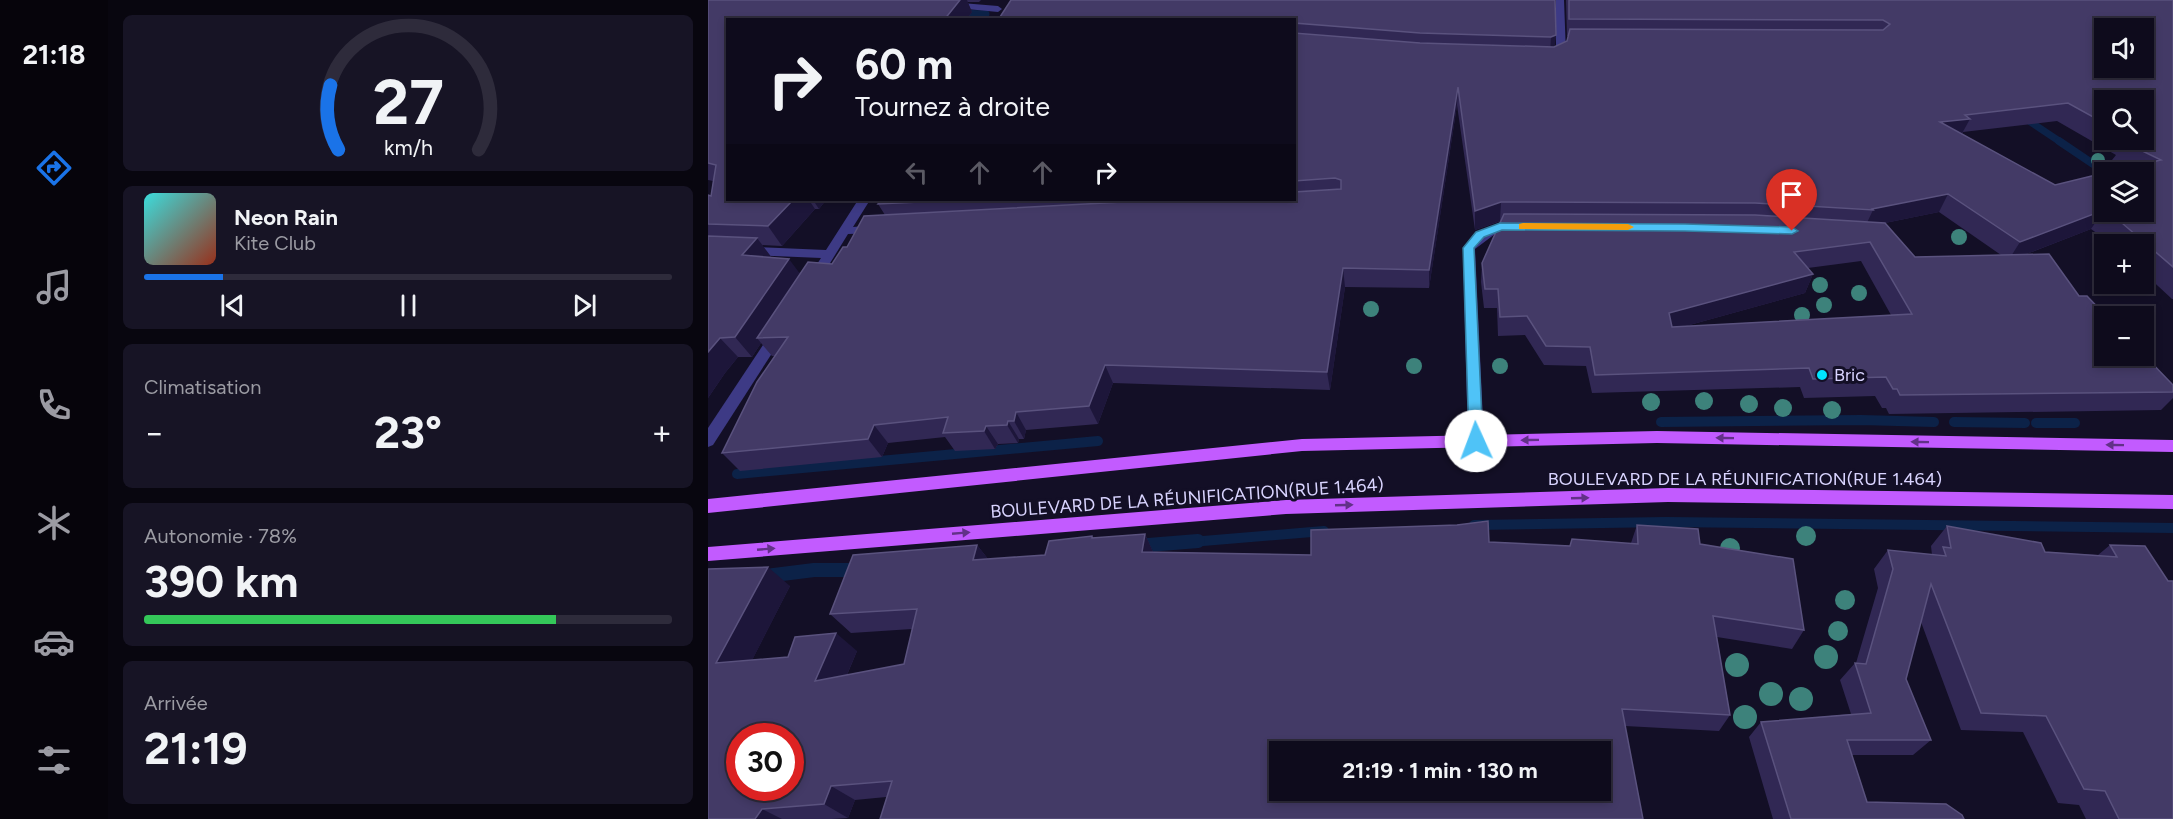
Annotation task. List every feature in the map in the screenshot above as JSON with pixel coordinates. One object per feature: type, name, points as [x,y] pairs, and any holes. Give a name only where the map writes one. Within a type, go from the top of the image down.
[{"type":"main road","points":[[708,506],[1302,445],[1657,437],[2173,446]]},
{"type":"main road","name":"BOULEVARD DE LA RÉUNIFICATION(RUE 1.464)","points":[[708,554],[1286,507],[1668,495],[2173,502]]},
{"type":"street","points":[[991,18],[1006,0]]},
{"type":"street","points":[[1541,59],[1558,57],[1561,54],[1560,0]]},
{"type":"street","points":[[944,5],[998,9]]},
{"type":"street","points":[[1561,41],[1572,41]]},
{"type":"street","points":[[804,293],[863,201]]},
{"type":"street","points":[[1476,441],[1468,248],[1480,234],[1500,227],[1535,227]]},
{"type":"street","points":[[842,231],[889,228]]},
{"type":"street","points":[[708,249],[830,254]]},
{"type":"street","points":[[708,441],[785,323]]},
{"type":"building","points":[[708,0],[960,0],[946,18],[726,18],[726,201],[792,201],[768,226],[708,224],[708,195],[711,196],[716,165],[708,163]]},
{"type":"building","points":[[1011,0],[1555,0],[1556,35],[1551,37],[1420,33],[1296,23],[1296,18],[999,18]]},
{"type":"building","points":[[1569,0],[2173,0],[2173,267],[2154,251],[2154,234],[2135,234],[2120,222],[2154,222],[2154,162],[2152,162],[2161,160],[2140,150],[2154,150],[2154,90],[2094,90],[2094,117],[2068,103],[1965,115],[1970,119],[1940,122],[2055,185],[2094,175],[2094,214],[2020,242],[1948,194],[1873,210],[1755,203],[1501,202],[1475,211],[1458,87],[1429,270],[1343,268],[1327,372],[1105,365],[1089,406],[1016,412],[1014,421],[1008,421],[1007,425],[986,426],[984,431],[943,433],[948,417],[874,425],[868,439],[722,453],[757,382],[788,337],[757,338],[808,262],[832,264],[843,247],[847,247],[864,216],[1142,201],[1296,201],[1296,192],[1341,189],[1341,180],[1335,178],[1296,181],[1296,33],[1420,43],[1554,47],[1567,41],[1570,29],[1883,30],[1890,24],[1883,20],[1569,19]]},
{"type":"building","points":[[880,201],[942,201],[878,204]]},
{"type":"building","points":[[1504,214],[1755,215],[1885,223],[1915,257],[2049,254],[2079,296],[2087,296],[2096,306],[2094,306],[2094,366],[2154,365],[2173,385],[2173,392],[1900,395],[1897,389],[1893,389],[1886,377],[1813,379],[1809,368],[1595,375],[1590,347],[1546,346],[1527,316],[1500,317],[1498,289],[1485,289],[1482,263]],"holes":[[[1870,242],[1912,314],[1672,327],[1669,313],[1813,274],[1794,252]]]},
{"type":"building","points":[[708,236],[757,238],[742,255],[789,259],[735,337],[720,338],[708,352]]},
{"type":"building","points":[[1488,521],[1489,542],[1570,546],[1572,539],[1638,544],[1637,525],[1698,529],[1700,544],[1793,559],[1804,630],[1713,616],[1730,715],[1622,709],[1643,819],[880,819],[892,781],[831,786],[824,804],[762,809],[755,819],[708,819],[708,569],[768,567],[716,663],[788,657],[795,637],[836,633],[815,681],[904,664],[917,609],[830,614],[853,555],[977,545],[973,560],[1045,555],[1049,541],[1092,536],[1092,538],[1145,534],[1142,552],[1311,555],[1311,530],[1457,525]]},
{"type":"building","points":[[1947,526],[2041,543],[2045,552],[2117,557],[2110,545],[2145,546],[2168,581],[2173,581],[2173,819],[2119,819],[2105,791],[2084,789],[2046,716],[1981,713],[1931,584],[1906,679],[1931,740],[1847,740],[1867,802],[1946,804],[1964,819],[1791,819],[1761,722],[1871,713],[1855,663],[1866,664],[1893,569],[1888,550],[1946,556],[1943,547],[1951,548]]},
{"type":"waterway","points":[[959,13],[986,14]]},
{"type":"waterway","points":[[2020,115],[2059,141]]},
{"type":"waterway","points":[[2059,141],[2094,165]]},
{"type":"waterway","points":[[1661,422],[1861,420],[1934,422]]},
{"type":"waterway","points":[[1954,422],[2025,423]]},
{"type":"waterway","points":[[2036,423],[2075,423]]},
{"type":"waterway","points":[[737,474],[1098,441]]},
{"type":"waterway","points":[[1474,525],[1666,522],[2173,528]]},
{"type":"waterway","points":[[1179,543],[1324,531]]},
{"type":"waterway","points":[[1136,546],[1198,541]]},
{"type":"waterway","points":[[766,576],[814,570],[861,570]]},
{"type":"slow traffic","points":[[1523,227],[1628,227]]},
{"type":"place","name":"Bric","points":[[1822,375]]},
{"type":"route","points":[[1476,441],[1468,248],[1480,234],[1500,227],[1685,227],[1792,231]]}]
